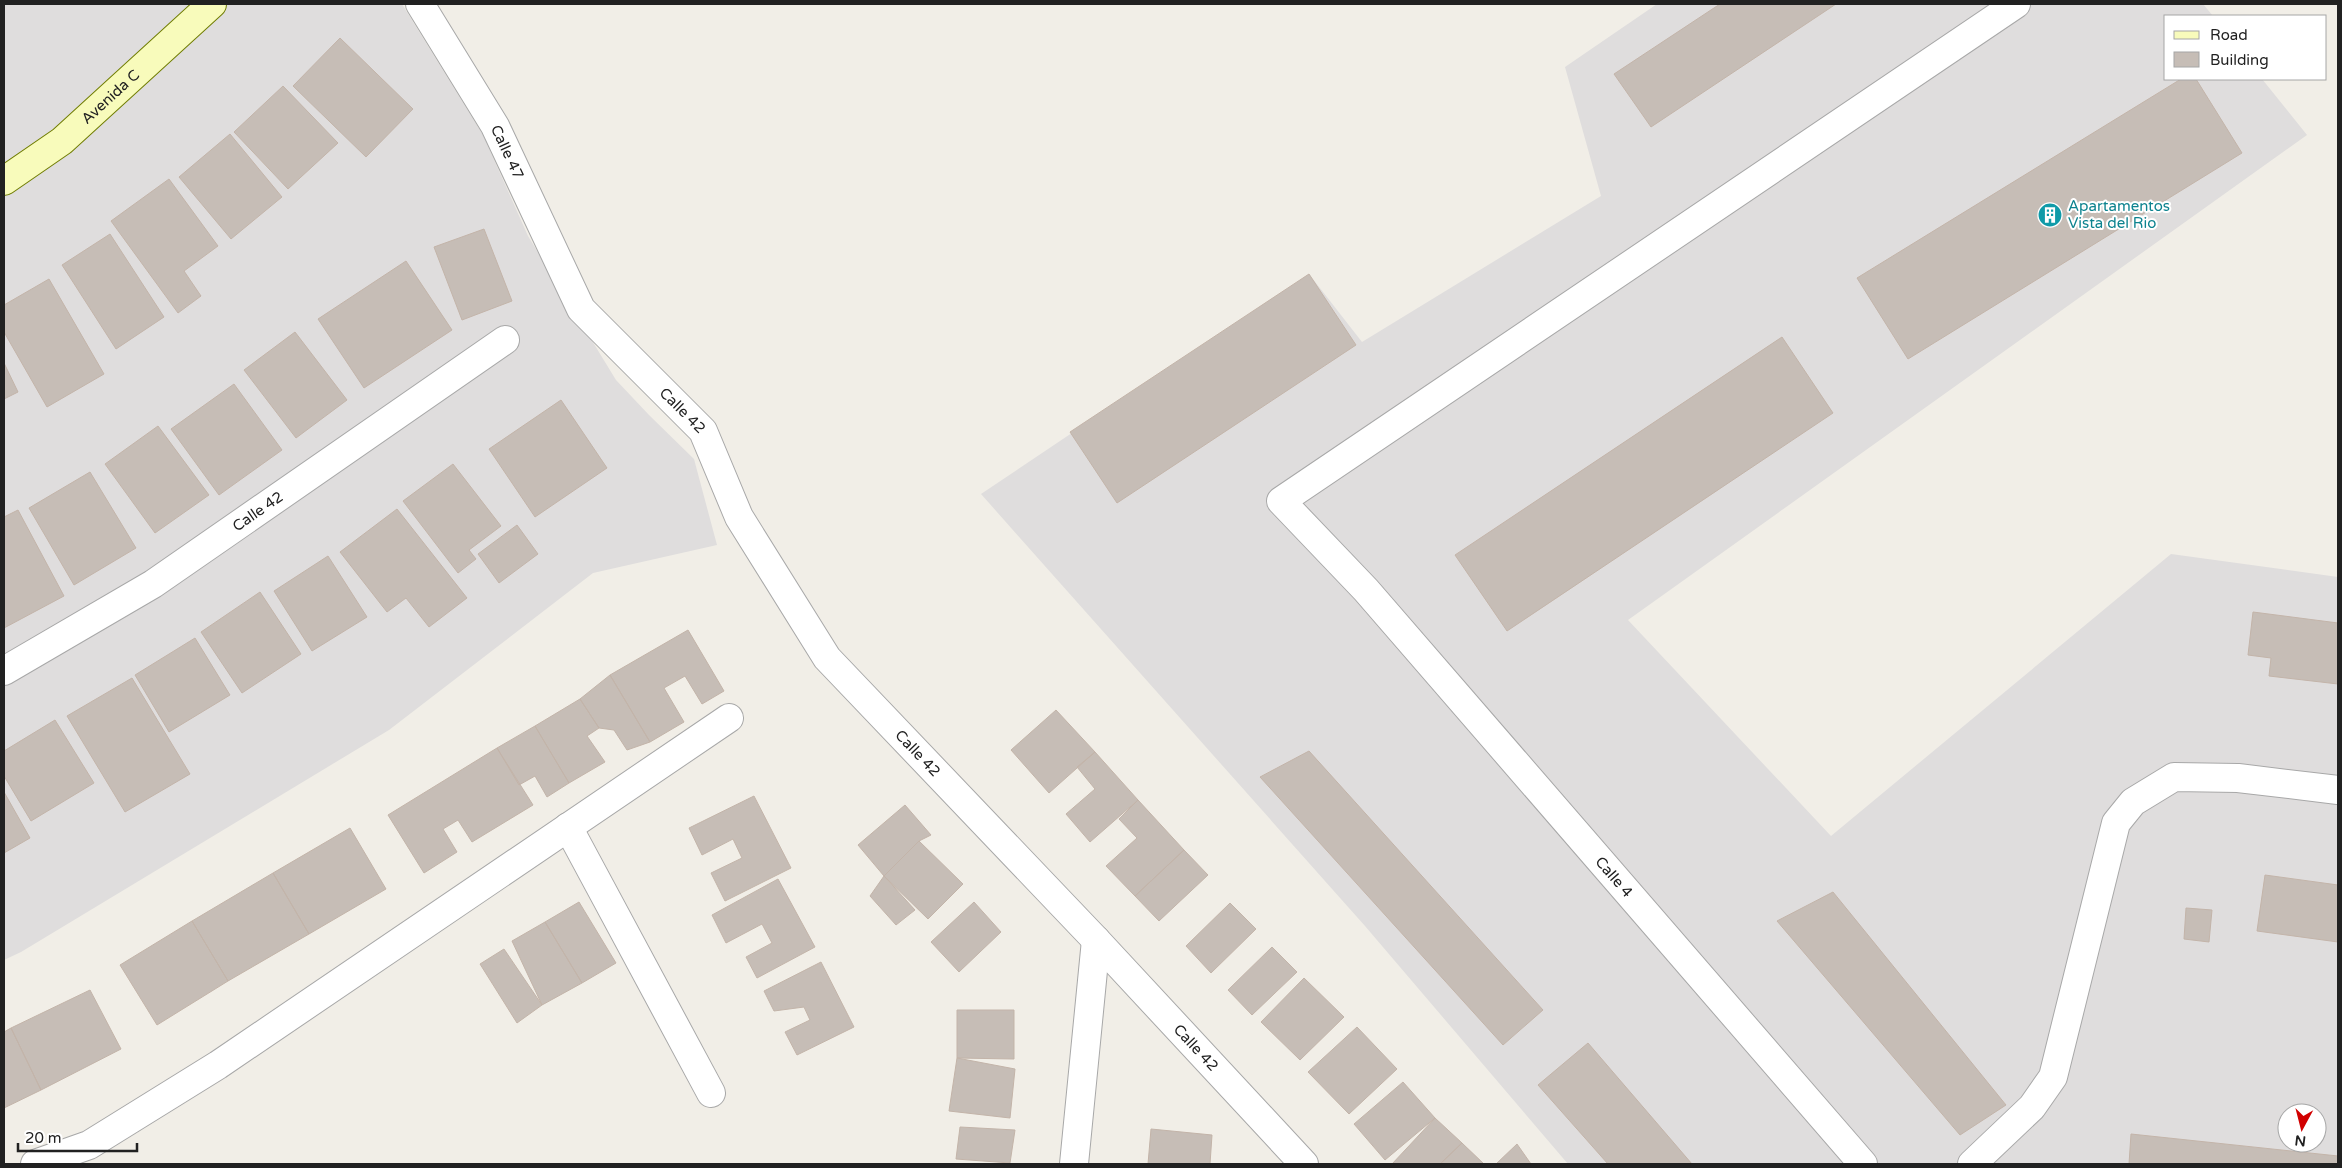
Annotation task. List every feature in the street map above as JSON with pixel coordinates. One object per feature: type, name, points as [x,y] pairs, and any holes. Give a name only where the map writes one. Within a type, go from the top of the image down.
[{"type":"street","name":"Avenida C","points":[[4,181],[62,141],[212,4]]},
{"type":"street","name":"Calle 47","points":[[420,4],[495,126],[581,309]]},
{"type":"street","name":"Calle 4","points":[[1863,1164],[1366,590],[1281,501],[2016,4]]},
{"type":"street","name":"Calle 42","points":[[581,309],[703,431],[739,517],[827,658],[1096,940],[1304,1164]]},
{"type":"street","name":"Calle 42","points":[[4,671],[153,584],[505,340]]},
{"type":"street","points":[[35,1164],[89,1145],[218,1065],[729,718]]},
{"type":"street","points":[[1972,1164],[2032,1107],[2053,1076],[2116,823],[2132,802],[2174,777],[2238,778],[2338,790]]},
{"type":"street","points":[[568,828],[711,1093]]},
{"type":"street","points":[[1074,1164],[1096,940]]},
{"type":"shaded area","points":[[4,4],[402,4],[483,135],[528,236],[616,380],[694,459],[717,545],[593,573],[389,730],[21,952],[4,960]]},
{"type":"shaded area","name":"Apartamentos Vista del Rio","points":[[1657,4],[2203,4],[2212,15],[2164,15],[2164,80],[2263,80],[2307,135],[1628,620],[1831,836],[2171,554],[2338,577],[2338,1164],[1568,1164],[1365,926],[981,494],[1309,274],[1362,342],[1601,196],[1565,67]]},
{"type":"building","points":[[1720,4],[1836,4],[1651,127],[1614,74]]},
{"type":"building","points":[[340,38],[413,109],[366,157],[293,86]]},
{"type":"building","name":"Apartamentos Vista del Rio","points":[[2179,80],[2197,80],[2242,153],[1908,359],[1857,278]]},
{"type":"building","points":[[283,86],[338,143],[288,189],[234,132]]},
{"type":"building","points":[[230,134],[282,197],[231,239],[179,177]]},
{"type":"building","points":[[169,179],[218,246],[184,271],[201,296],[178,313],[111,221]]},
{"type":"building","points":[[484,229],[512,301],[462,320],[434,247]]},
{"type":"building","points":[[110,234],[164,317],[116,349],[62,265]]},
{"type":"building","points":[[406,261],[452,330],[364,388],[318,319]]},
{"type":"building","points":[[1309,274],[1356,345],[1117,503],[1070,432]]},
{"type":"building","points":[[49,279],[104,374],[47,407],[4,332],[4,305]]},
{"type":"building","points":[[295,332],[347,400],[296,438],[244,370]]},
{"type":"building","points":[[1782,337],[1833,413],[1507,631],[1455,555]]},
{"type":"building","points":[[4,363],[18,392],[4,399]]},
{"type":"building","points":[[234,384],[282,450],[219,495],[171,429]]},
{"type":"building","points":[[561,400],[607,468],[535,517],[489,449]]},
{"type":"building","points":[[158,426],[209,495],[155,533],[105,464]]},
{"type":"building","points":[[453,464],[501,526],[469,550],[476,559],[458,573],[403,501]]},
{"type":"building","points":[[90,472],[136,548],[74,585],[29,508]]},
{"type":"building","points":[[397,509],[467,598],[429,627],[406,598],[387,612],[340,552]]},
{"type":"building","points":[[18,510],[64,596],[4,628],[4,517]]},
{"type":"building","points":[[517,525],[538,554],[499,583],[478,554]]},
{"type":"building","points":[[328,556],[367,617],[312,651],[274,591]]},
{"type":"building","points":[[260,592],[301,654],[242,693],[201,632]]},
{"type":"building","points":[[2253,612],[2338,623],[2338,684],[2269,676],[2271,658],[2248,655]]},
{"type":"building","points":[[688,630],[724,691],[702,704],[685,676],[664,688],[684,722],[650,742],[610,675]]},
{"type":"building","points":[[195,638],[230,695],[169,732],[135,675]]},
{"type":"building","points":[[610,675],[650,742],[627,750],[614,730],[599,728],[580,699]]},
{"type":"building","points":[[132,678],[190,774],[125,812],[67,716]]},
{"type":"building","points":[[580,699],[599,728],[587,736],[605,762],[569,783],[535,726]]},
{"type":"building","points":[[1056,710],[1095,752],[1049,793],[1011,750]]},
{"type":"building","points":[[55,720],[94,783],[31,821],[4,776],[4,751]]},
{"type":"building","points":[[535,726],[569,783],[547,797],[535,776],[519,785],[497,748]]},
{"type":"building","points":[[497,748],[533,805],[472,842],[458,820],[443,829],[457,852],[424,873],[388,815]]},
{"type":"building","points":[[1309,751],[1543,1010],[1503,1045],[1260,777]]},
{"type":"building","points":[[1095,752],[1138,800],[1090,842],[1066,814],[1095,789],[1077,767]]},
{"type":"building","points":[[4,792],[30,838],[4,853]]},
{"type":"building","points":[[754,796],[791,868],[725,901],[711,873],[742,858],[733,839],[702,855],[689,828]]},
{"type":"building","points":[[1138,800],[1184,850],[1135,896],[1106,866],[1137,838],[1119,819]]},
{"type":"building","points":[[905,805],[931,835],[919,841],[884,876],[858,845]]},
{"type":"building","points":[[350,828],[386,889],[309,934],[273,873]]},
{"type":"building","points":[[919,841],[963,884],[928,919],[884,876]]},
{"type":"building","points":[[1184,850],[1208,875],[1159,921],[1135,896]]},
{"type":"building","points":[[273,873],[309,934],[228,981],[192,921]]},
{"type":"building","points":[[2265,875],[2338,885],[2338,942],[2257,931]]},
{"type":"building","points":[[884,876],[915,910],[896,925],[870,896]]},
{"type":"building","points":[[778,879],[815,947],[757,978],[746,957],[772,943],[762,924],[726,943],[712,915]]},
{"type":"building","points":[[1833,892],[2006,1105],[1960,1135],[1777,921]]},
{"type":"building","points":[[579,902],[616,963],[582,983],[545,922]]},
{"type":"building","points":[[974,902],[1001,932],[959,972],[931,942]]},
{"type":"building","points":[[1230,903],[1256,929],[1211,973],[1186,946]]},
{"type":"building","points":[[2186,908],[2212,910],[2209,942],[2184,939]]},
{"type":"building","points":[[192,921],[228,981],[157,1025],[120,965]]},
{"type":"building","points":[[545,922],[582,983],[542,1005],[512,941]]},
{"type":"building","points":[[1272,947],[1297,972],[1252,1015],[1228,990]]},
{"type":"building","points":[[504,949],[542,1005],[517,1023],[480,964]]},
{"type":"building","points":[[821,962],[854,1027],[797,1055],[785,1032],[810,1020],[804,1007],[774,1011],[764,991]]},
{"type":"building","points":[[1304,978],[1344,1017],[1300,1060],[1261,1022]]},
{"type":"building","points":[[90,990],[121,1049],[41,1090],[11,1028]]},
{"type":"building","points":[[957,1010],[1014,1010],[1014,1059],[957,1058]]},
{"type":"building","points":[[1357,1027],[1397,1069],[1349,1114],[1308,1072]]},
{"type":"building","points":[[11,1028],[41,1090],[4,1108],[4,1032]]},
{"type":"building","points":[[1588,1043],[1692,1164],[1608,1164],[1538,1085]]},
{"type":"building","points":[[957,1058],[1015,1069],[1010,1118],[949,1111]]},
{"type":"building","points":[[1403,1082],[1435,1118],[1385,1160],[1354,1124]]},
{"type":"building","points":[[1435,1118],[1462,1143],[1440,1164],[1392,1164]]},
{"type":"building","points":[[960,1127],[1015,1130],[1010,1163],[956,1159]]},
{"type":"building","points":[[1151,1129],[1212,1135],[1210,1164],[1148,1164]]},
{"type":"building","points":[[2131,1134],[2277,1150],[2277,1153],[2310,1153],[2338,1156],[2338,1164],[2129,1164]]},
{"type":"building","points":[[1462,1143],[1484,1164],[1440,1164]]},
{"type":"building","points":[[1517,1144],[1531,1164],[1496,1164]]},
{"type":"place","name":"Apartamentos Vista del Rio","points":[[2050,215]]}]
